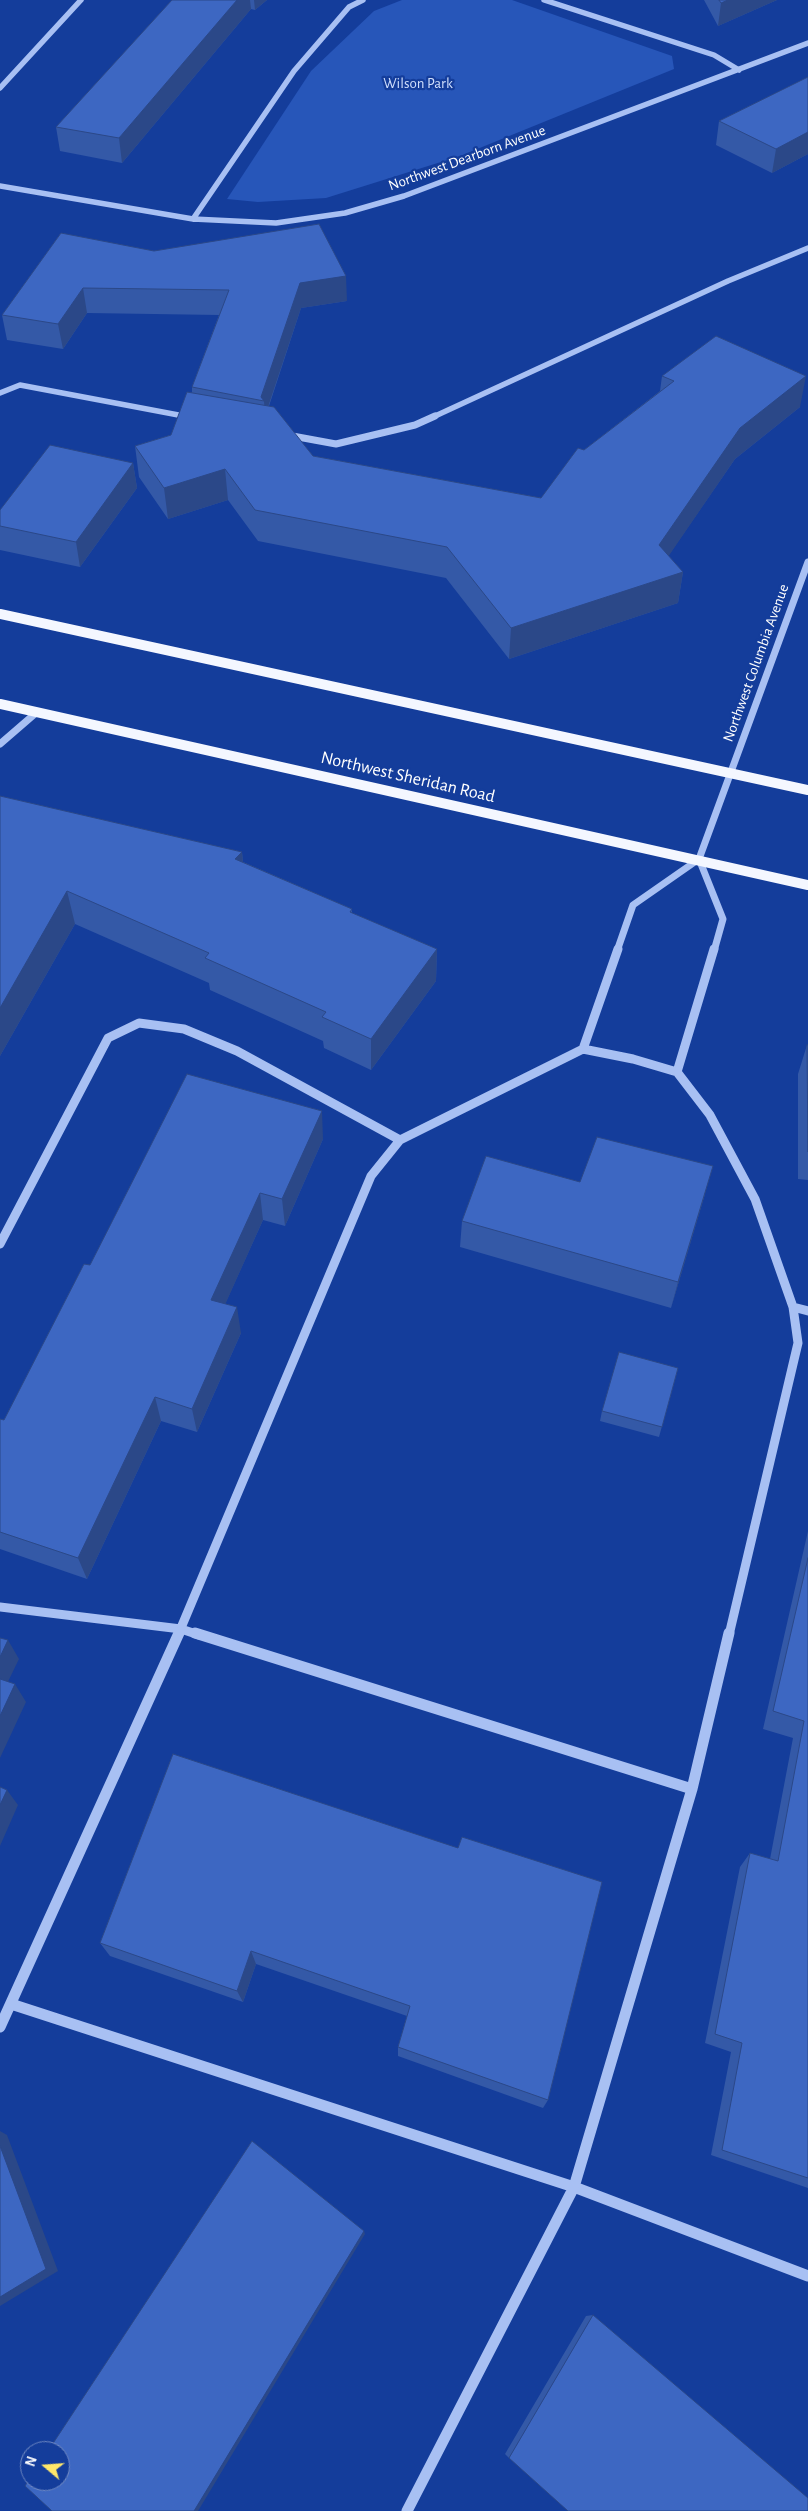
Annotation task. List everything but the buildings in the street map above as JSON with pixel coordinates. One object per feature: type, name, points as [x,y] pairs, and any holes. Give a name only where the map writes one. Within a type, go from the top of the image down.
[{"type":"main road","points":[[0,614],[808,790]]},
{"type":"main road","name":"Northwest Sheridan Road","points":[[0,704],[808,884]]},
{"type":"street","points":[[0,88],[81,0]]},
{"type":"street","points":[[193,219],[294,71],[349,7],[363,0]]},
{"type":"street","points":[[544,0],[714,55],[739,70]]},
{"type":"street","name":"Northwest Dearborn Avenue","points":[[0,186],[193,219],[276,223],[345,213],[404,196],[808,44]]},
{"type":"street","points":[[278,434],[336,444],[415,425],[719,286],[808,248]]},
{"type":"street","points":[[0,393],[20,385],[202,419]]},
{"type":"street","name":"Northwest Columbia Avenue","points":[[699,859],[808,562]]},
{"type":"street","points":[[0,744],[36,712]]},
{"type":"street","points":[[583,1049],[633,905],[699,859],[723,919],[677,1072]]},
{"type":"street","points":[[0,1244],[108,1038],[140,1023],[184,1029],[237,1051],[400,1140]]},
{"type":"street","points":[[0,2027],[180,1630],[371,1176],[400,1140],[583,1049],[633,1059],[677,1072],[710,1116],[754,1199],[793,1307],[798,1343],[692,1789],[574,2187],[407,2511]]},
{"type":"street","points":[[793,1307],[808,1311]]},
{"type":"street","points":[[0,1607],[180,1630],[692,1789]]},
{"type":"street","points":[[11,2004],[574,2187],[808,2276]]},
{"type":"green space","name":"Wilson Park","points":[[402,0],[512,0],[672,56],[674,69],[460,156],[326,198],[258,202],[227,199],[311,71],[374,11]]}]
